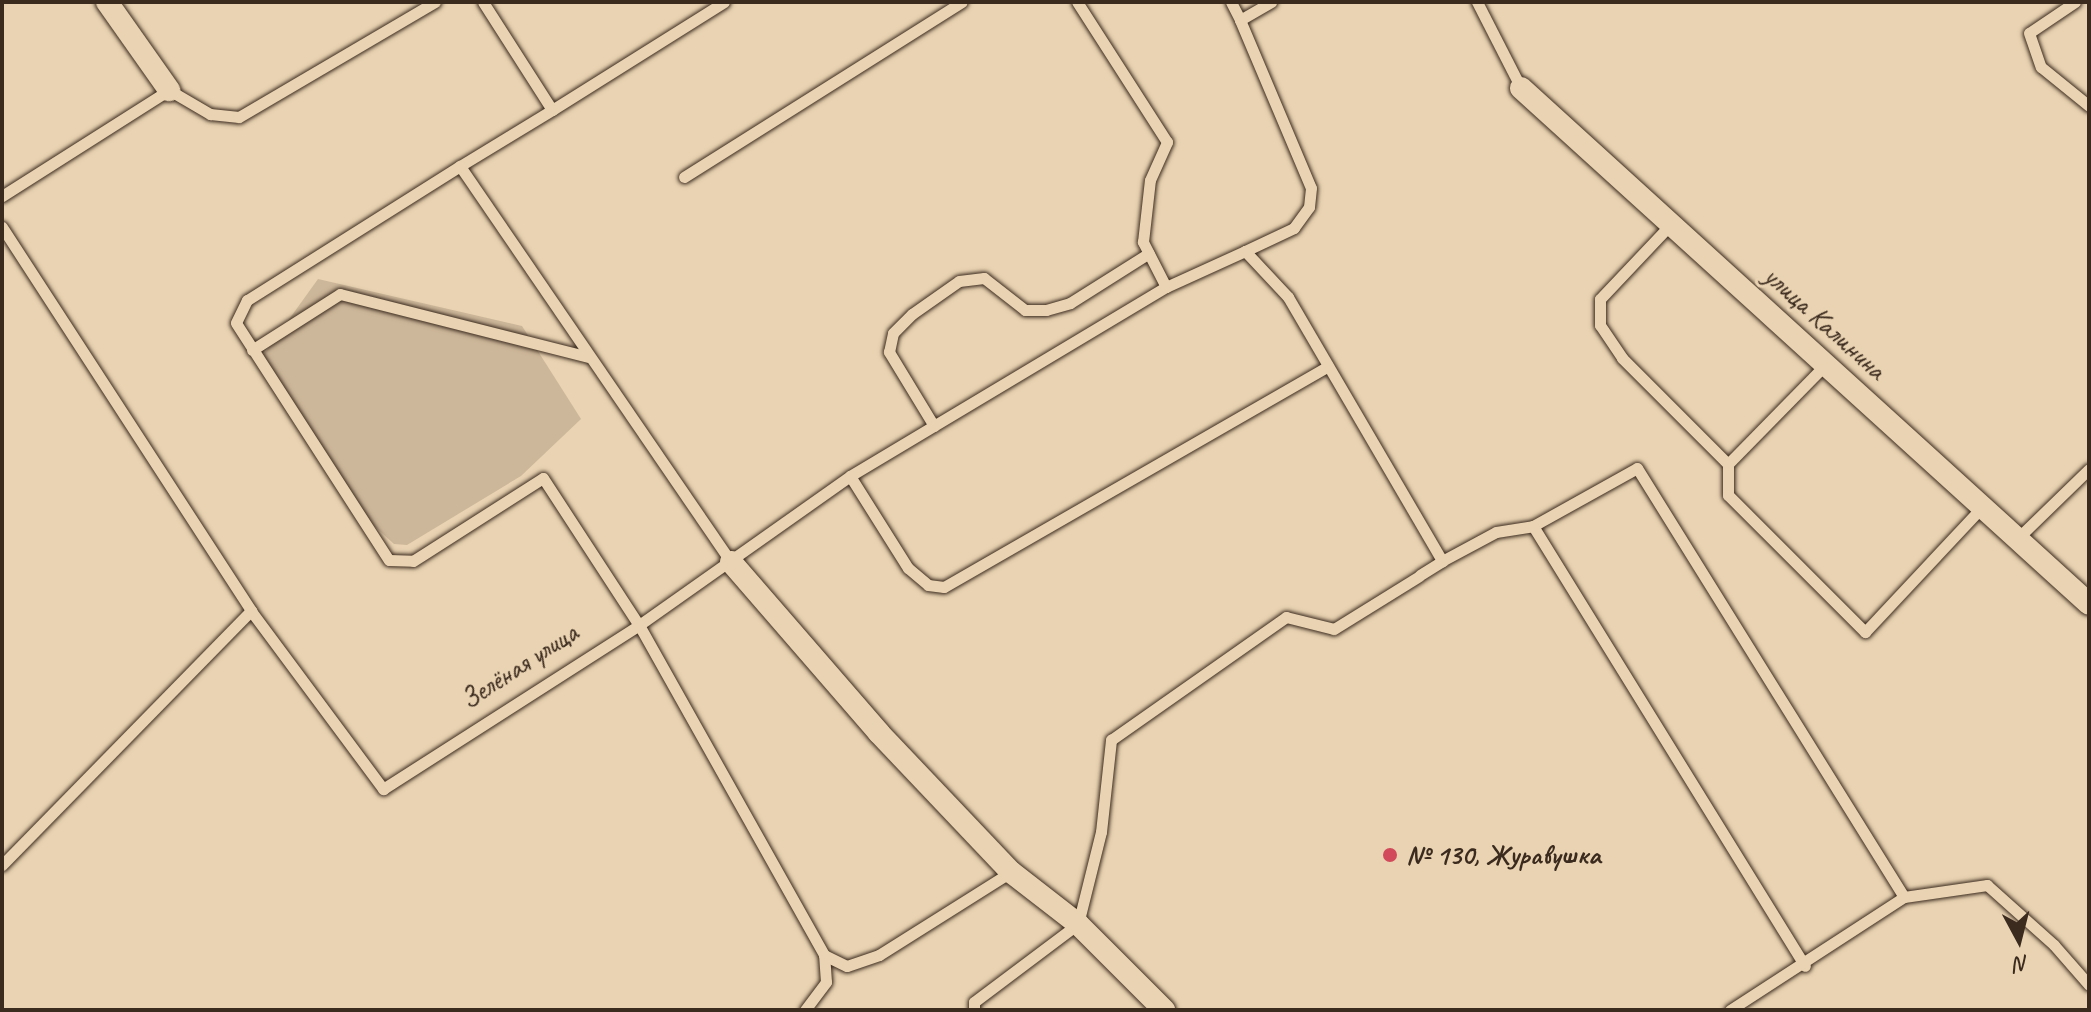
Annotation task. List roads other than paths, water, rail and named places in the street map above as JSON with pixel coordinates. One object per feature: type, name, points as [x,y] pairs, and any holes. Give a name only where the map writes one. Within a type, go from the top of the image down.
[{"type":"street","points":[[107,2],[169,90]]},
{"type":"street","name":"улица Калинина","points":[[1521,88],[1670,225],[1985,504],[2089,604]]},
{"type":"street","points":[[731,562],[879,733],[1011,872],[1078,924],[1164,1010]]},
{"type":"lane","points":[[2,196],[169,90],[210,114],[239,117],[435,2]]},
{"type":"lane","points":[[483,2],[552,110]]},
{"type":"lane","points":[[724,2],[247,300],[236,323],[389,560],[413,561],[543,478],[639,625],[824,955],[826,982],[805,1010]]},
{"type":"lane","points":[[684,177],[962,2]]},
{"type":"lane","points":[[1077,2],[1167,142],[1148,193],[1143,242],[1166,287]]},
{"type":"lane","name":"Зелёная улица","points":[[2,227],[251,611],[383,789],[639,625],[850,476],[1166,287],[1294,228],[1309,207],[1311,188],[1231,2]]},
{"type":"lane","points":[[1240,20],[1271,2]]},
{"type":"lane","points":[[1477,2],[1521,88]]},
{"type":"lane","points":[[2075,2],[2029,33],[2041,67],[2089,106]]},
{"type":"lane","points":[[460,166],[731,562]]},
{"type":"lane","points":[[1670,225],[1600,299],[1600,325],[1622,358],[1728,464]]},
{"type":"lane","points":[[1245,251],[1288,297],[1442,561]]},
{"type":"lane","points":[[934,426],[889,352],[893,333],[912,314],[959,281],[984,278],[1025,310],[1046,310],[1070,303],[1149,253]]},
{"type":"lane","points":[[252,350],[340,294],[589,357]]},
{"type":"lane","points":[[1826,364],[1728,464],[1728,495],[1865,632],[1985,504]]},
{"type":"lane","points":[[850,476],[908,568],[928,585],[944,587],[1328,366]]},
{"type":"lane","points":[[974,1010],[974,1002],[1078,924],[1101,832],[1111,740],[1286,617],[1334,629],[1442,561],[1496,532],[1533,526],[1637,468],[1904,897]]},
{"type":"lane","points":[[2020,536],[2089,469]]},
{"type":"lane","points":[[1533,526],[1805,966]]},
{"type":"lane","points":[[2,865],[251,611]]},
{"type":"lane","points":[[824,955],[847,966],[879,955],[1011,872]]},
{"type":"lane","points":[[1730,1010],[1805,966],[1904,897],[1987,885],[2054,945],[2089,985]]},
{"type":"place","name":"№ 130, Журавушка","points":[[1390,855]]}]
